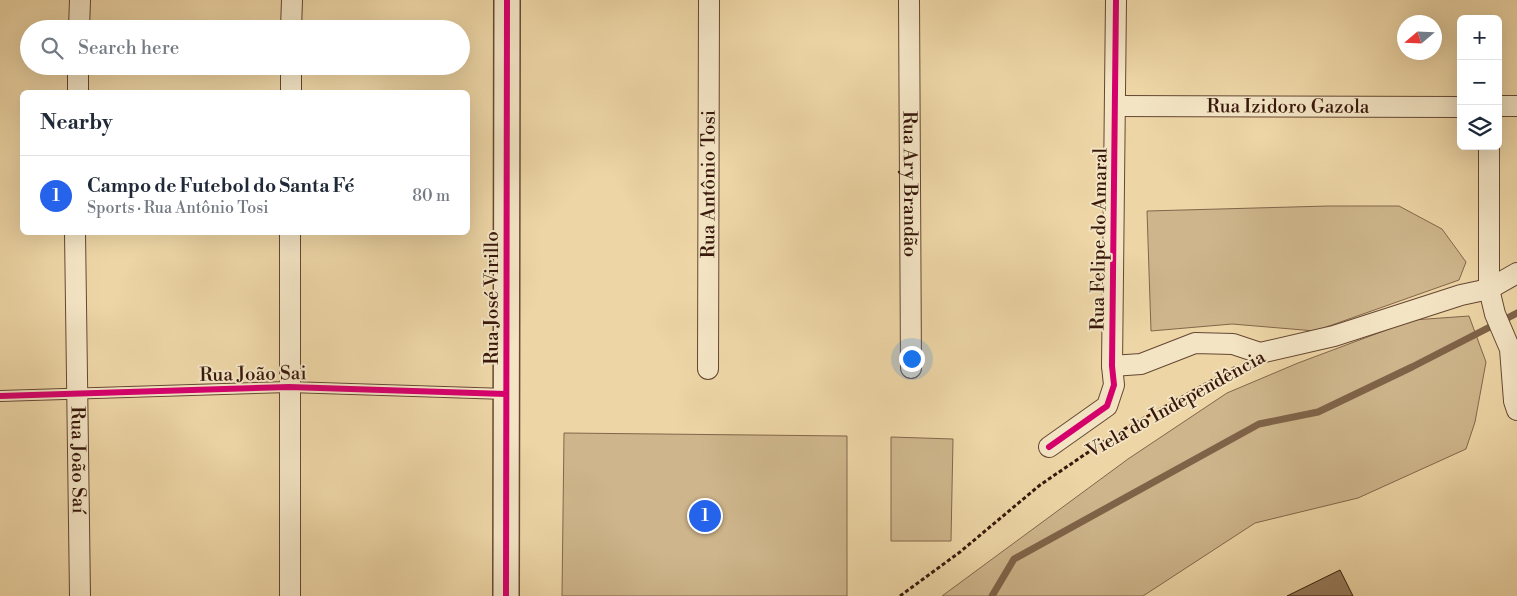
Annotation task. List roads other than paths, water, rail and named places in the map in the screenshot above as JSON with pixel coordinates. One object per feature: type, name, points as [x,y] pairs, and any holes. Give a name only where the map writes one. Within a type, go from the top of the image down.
[{"type":"street","points":[[79,20],[80,0]]},
{"type":"street","points":[[291,20],[292,0]]},
{"type":"street","name":"Rua José Virillo","points":[[506,596],[508,0]]},
{"type":"street","name":"Rua Antônio Tosi","points":[[708,369],[709,0]]},
{"type":"street","name":"Rua Ary Brandão","points":[[910,0],[911,368]]},
{"type":"street","name":"Rua Felipe do Amaral","points":[[1048,447],[1107,406],[1114,385],[1112,366],[1116,0]]},
{"type":"street","points":[[78,75],[78,90]]},
{"type":"street","points":[[291,75],[291,90]]},
{"type":"street","name":"Rua Izidoro Gazola","points":[[1116,106],[1457,107]]},
{"type":"street","points":[[1502,106],[1517,106]]},
{"type":"street","points":[[1488,150],[1490,289],[1495,314],[1510,349],[1514,401],[1517,410]]},
{"type":"street","name":"Rua João Saí","points":[[75,235],[80,596]]},
{"type":"street","points":[[290,235],[290,596]]},
{"type":"street","name":"Viela do Independência","points":[[1112,366],[1141,364],[1194,343],[1233,344],[1260,353],[1334,336],[1461,296],[1490,289],[1517,273]]},
{"type":"lane","name":"Rua João Sai","points":[[0,396],[289,387],[506,394]]},
{"type":"waterway","points":[[992,596],[1014,559],[1259,424],[1318,412],[1412,367],[1517,313]]},
{"type":"place","name":"Campo de Futebol do Santa Fé","points":[[705,516]]}]
